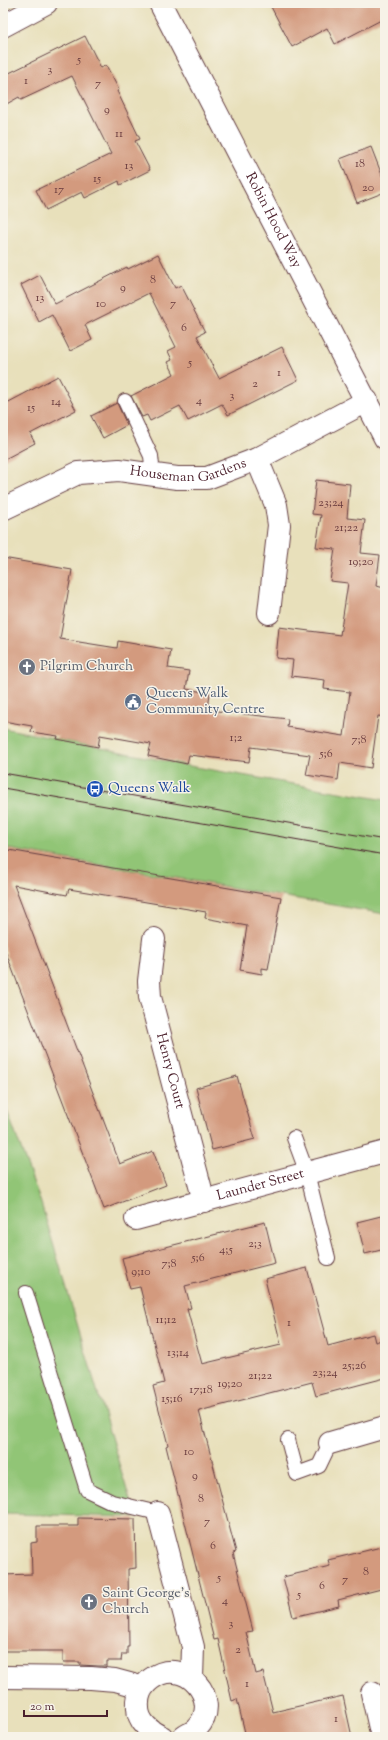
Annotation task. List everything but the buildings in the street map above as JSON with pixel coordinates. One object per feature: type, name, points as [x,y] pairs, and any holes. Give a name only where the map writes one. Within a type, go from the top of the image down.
[{"type":"street","points":[[3,26],[46,3]]},
{"type":"street","name":"Robin Hood Way","points":[[160,3],[385,438]]},
{"type":"street","name":"Houseman Gardens","points":[[3,509],[78,473],[119,470],[177,478],[207,478],[257,459],[367,401]]},
{"type":"street","points":[[257,459],[276,505],[279,525],[269,613]]},
{"type":"street","name":"Henry Court","points":[[154,939],[149,981],[150,997],[204,1201]]},
{"type":"street","name":"Launder Street","points":[[136,1219],[385,1152]]},
{"type":"street","points":[[330,1443],[385,1427]]},
{"type":"street","points":[[158,1513],[193,1647],[192,1678]]},
{"type":"street","points":[[162,1737],[152,1733],[140,1718],[138,1700],[141,1687],[157,1675],[169,1671],[181,1672],[192,1678],[201,1689],[205,1701],[205,1715],[197,1728],[184,1737]]},
{"type":"street","points":[[3,1677],[91,1678],[116,1680],[141,1687]]},
{"type":"street","points":[[372,1693],[382,1737]]},
{"type":"lane","points":[[125,401],[151,456],[153,475]]},
{"type":"lane","points":[[294,1138],[307,1173],[328,1258]]},
{"type":"lane","points":[[26,1293],[87,1490],[112,1502],[158,1513]]},
{"type":"lane","points":[[288,1440],[297,1474],[319,1466],[330,1443]]},
{"type":"green space","points":[[3,728],[190,766],[385,800],[385,914],[3,848]]},
{"type":"green space","points":[[3,1100],[41,1203],[135,1517],[3,1514]]},
{"type":"green space","points":[[213,1731],[218,1731],[221,1737],[206,1737]]},
{"type":"tram line","points":[[3,773],[385,840]]},
{"type":"tram line","points":[[3,788],[385,855]]},
{"type":"place","name":"Pilgrim Church","points":[[27,667]]},
{"type":"place","name":"Queens Walk Community Centre","points":[[133,702]]},
{"type":"place","name":"Queens Walk","points":[[95,789]]},
{"type":"place","name":"Saint George's Church","points":[[89,1602]]}]
